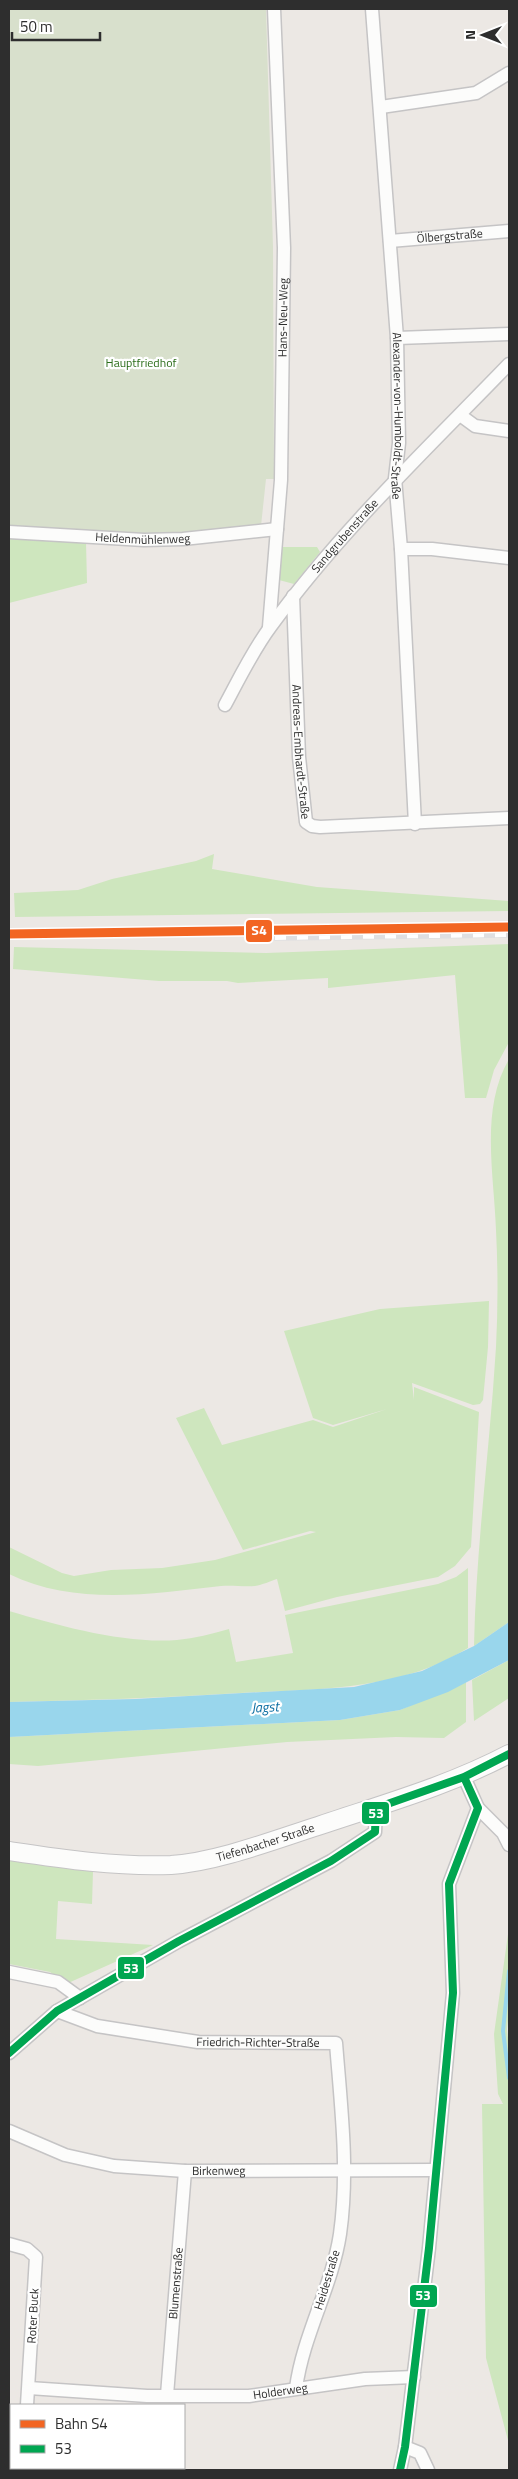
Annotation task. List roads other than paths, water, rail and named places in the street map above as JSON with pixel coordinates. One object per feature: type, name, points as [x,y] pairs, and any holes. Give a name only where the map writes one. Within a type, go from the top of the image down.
[{"type":"main road","name":"Tiefenbacher Straße","points":[[9,1851],[102,1863],[174,1864],[204,1859],[268,1842],[376,1808],[464,1777],[509,1754]]},
{"type":"street","name":"Hans-Neu-Weg","points":[[269,627],[281,480],[284,248],[274,9]]},
{"type":"street","name":"Alexander-von-Humboldt-Straße","points":[[372,9],[397,338],[398,443],[396,478],[415,824]]},
{"type":"street","points":[[381,108],[476,93],[509,73]]},
{"type":"street","name":"Ölbergstraße","points":[[390,241],[509,232]]},
{"type":"street","points":[[397,338],[509,334]]},
{"type":"street","name":"Sandgrubenstraße","points":[[225,705],[269,627],[337,543],[396,478],[509,364]]},
{"type":"street","points":[[460,415],[475,426],[509,431]]},
{"type":"street","name":"Heldenmühlenweg","points":[[9,532],[144,540],[183,539],[277,529]]},
{"type":"street","points":[[401,549],[432,549],[509,558]]},
{"type":"street","name":"Andreas-Embhardt-Straße","points":[[293,596],[299,757],[306,822],[312,826],[320,827],[415,824],[509,818]]},
{"type":"street","points":[[464,1777],[478,1808],[503,1833],[509,1845]]},
{"type":"street","points":[[9,2053],[57,2011],[180,1941],[331,1861],[375,1832],[376,1808]]},
{"type":"street","points":[[400,2470],[405,2447],[414,2377],[453,1993],[448,1884],[478,1808]]},
{"type":"street","points":[[9,1972],[58,1982],[80,1998]]},
{"type":"street","name":"Friedrich-Richter-Straße","points":[[57,2011],[97,2026],[198,2042],[336,2043],[346,2170]]},
{"type":"street","name":"Birkenweg","points":[[9,2131],[65,2155],[114,2166],[185,2171],[435,2170]]},
{"type":"street","name":"Heidestraße","points":[[296,2388],[299,2360],[330,2276],[340,2235],[346,2170]]},
{"type":"street","name":"Blumenstraße","points":[[167,2395],[185,2171]]},
{"type":"street","name":"Roter Buck","points":[[9,2244],[27,2249],[36,2257],[27,2404]]},
{"type":"street","name":"Holderweg","points":[[29,2388],[146,2401],[167,2395],[249,2396],[365,2379],[414,2377]]},
{"type":"street","points":[[405,2447],[420,2453],[428,2470]]},
{"type":"water","name":"Jagst","points":[[509,1622],[509,1660],[448,1692],[400,1710],[340,1720],[9,1737],[9,1702],[135,1699],[354,1687],[422,1671],[474,1646]]},
{"type":"waterway","points":[[509,1971],[503,2031],[509,2078]]},
{"type":"railway","points":[[275,938],[509,935]]},
{"type":"rail line","name":"S4","points":[[9,934],[509,927]]},
{"type":"park label","name":"Hauptfriedhof","points":[[141,363]]}]
